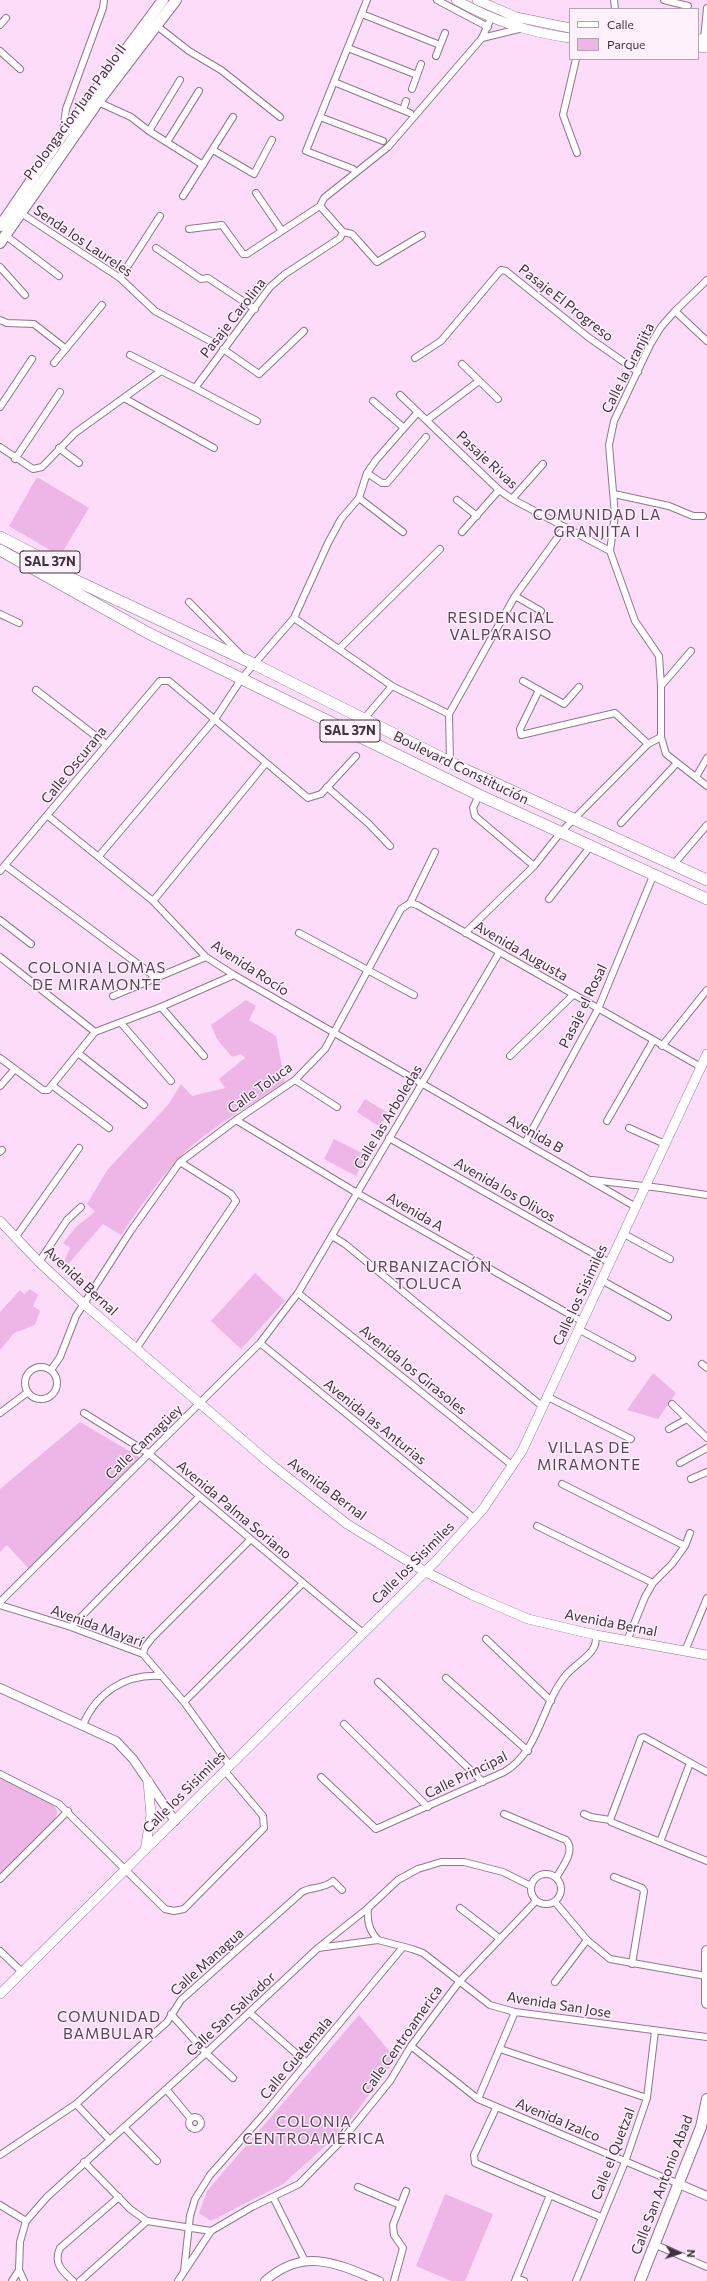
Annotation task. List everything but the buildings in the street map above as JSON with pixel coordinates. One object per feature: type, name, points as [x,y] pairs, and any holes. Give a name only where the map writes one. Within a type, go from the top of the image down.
[{"type":"highway","name":"Boulevard Constitución","points":[[0,537],[100,590],[251,663],[450,763],[574,821],[707,880]]},
{"type":"highway","name":"Boulevard Constitución","points":[[0,544],[75,581],[100,590]]},
{"type":"highway","name":"Boulevard Constitución","points":[[0,550],[148,633],[479,795],[653,876],[707,899]]},
{"type":"highway","name":"Boulevard Constitución","points":[[0,558],[74,597],[98,604]]},
{"type":"main road","name":"Prolongacion Juan Pablo II","points":[[2,235],[61,137],[163,0]]},
{"type":"main road","name":"Prolongacion Juan Pablo II","points":[[2,235],[21,213],[98,102],[176,0]]},
{"type":"main road","points":[[456,0],[490,22],[518,29],[569,38]]},
{"type":"main road","points":[[477,0],[487,2],[532,22],[569,28]]},
{"type":"main road","name":"Calle los Sisimiles","points":[[0,1994],[363,1633],[475,1519],[513,1466],[548,1397],[707,1054]]},
{"type":"main road","name":"Avenida Bernal","points":[[0,1221],[39,1262],[84,1304],[273,1466],[347,1524],[424,1571],[472,1595],[528,1619],[596,1635],[707,1655]]},
{"type":"main road","points":[[145,1850],[151,1814],[148,1781]]},
{"type":"main road","points":[[707,1951],[707,2003]]},
{"type":"main road","name":"Calle San Antonio Abad","points":[[640,2281],[656,2245],[701,2127],[707,2099]]},
{"type":"street","points":[[61,137],[66,109],[103,8],[104,0]]},
{"type":"street","points":[[353,169],[306,151],[367,0]]},
{"type":"street","points":[[188,229],[222,225],[243,254],[247,254],[320,206],[324,198],[388,147],[482,38],[490,22],[437,0]]},
{"type":"street","points":[[664,0],[688,6]]},
{"type":"street","points":[[704,41],[707,8]]},
{"type":"street","points":[[362,14],[440,45]]},
{"type":"street","points":[[0,25],[6,18]]},
{"type":"street","points":[[156,26],[189,52],[221,70],[280,117]]},
{"type":"street","points":[[482,38],[518,29]]},
{"type":"street","points":[[436,56],[445,33]]},
{"type":"street","points":[[348,48],[417,76]]},
{"type":"street","points":[[0,50],[20,69]]},
{"type":"street","points":[[576,60],[563,115],[577,154]]},
{"type":"street","points":[[412,88],[421,64]]},
{"type":"street","points":[[149,131],[180,80]]},
{"type":"street","points":[[334,82],[410,113]]},
{"type":"street","points":[[167,142],[199,91]]},
{"type":"street","points":[[403,110],[406,101]]},
{"type":"street","points":[[98,102],[130,117],[149,131],[203,165]]},
{"type":"street","points":[[184,196],[233,117]]},
{"type":"street","points":[[320,117],[383,141]]},
{"type":"street","points":[[213,150],[254,174],[272,140]]},
{"type":"street","points":[[256,192],[282,231]]},
{"type":"street","points":[[320,206],[342,232],[352,234],[377,262],[422,235]]},
{"type":"street","name":"Senda los Laureles","points":[[21,213],[120,278],[155,311],[212,342]]},
{"type":"street","points":[[120,278],[160,216]]},
{"type":"street","name":"Pasaje Carolina","points":[[195,388],[270,287],[285,274],[340,238],[342,232]]},
{"type":"street","points":[[2,235],[59,276]]},
{"type":"street","points":[[156,248],[201,279],[208,278],[255,309]]},
{"type":"street","points":[[0,267],[25,295]]},
{"type":"street","name":"Pasaje El Progreso","points":[[415,358],[441,341],[501,270],[506,271],[588,337],[638,372]]},
{"type":"street","name":"Calle la Granjita","points":[[707,280],[675,311],[657,334],[626,392],[612,427],[609,446],[615,515],[610,551],[635,621],[659,656],[661,686],[660,737],[666,754],[676,764],[707,786]]},
{"type":"street","points":[[54,363],[102,305]]},
{"type":"street","points":[[675,311],[707,341]]},
{"type":"street","points":[[0,320],[7,324],[34,324],[66,349]]},
{"type":"street","points":[[223,349],[259,374],[304,332]]},
{"type":"street","points":[[130,355],[257,421]]},
{"type":"street","points":[[0,407],[32,359]]},
{"type":"street","points":[[462,364],[498,399]]},
{"type":"street","points":[[0,447],[15,459],[33,469],[39,469],[75,433],[161,371]]},
{"type":"street","points":[[427,420],[479,380]]},
{"type":"street","points":[[15,459],[60,392]]},
{"type":"street","name":"Pasaje Rivas","points":[[400,395],[499,490],[512,500],[610,551]]},
{"type":"street","points":[[124,398],[214,448]]},
{"type":"street","points":[[373,401],[404,428]]},
{"type":"street","points":[[99,856],[215,718],[251,663],[294,618],[328,543],[342,519],[359,498],[367,473],[376,460],[418,412]]},
{"type":"street","points":[[367,473],[382,483],[387,483],[426,437]]},
{"type":"street","points":[[59,448],[79,463]]},
{"type":"street","points":[[512,500],[544,464]]},
{"type":"street","points":[[462,532],[499,490]]},
{"type":"street","points":[[614,494],[669,506],[693,516],[703,516]]},
{"type":"street","points":[[359,498],[403,532]]},
{"type":"street","points":[[457,500],[477,516]]},
{"type":"street","points":[[450,763],[449,714],[515,596],[565,527]]},
{"type":"street","points":[[339,649],[440,549]]},
{"type":"street","points":[[515,596],[541,611]]},
{"type":"street","points":[[189,602],[251,663]]},
{"type":"street","points":[[0,614],[19,623]]},
{"type":"street","points":[[294,618],[392,686],[449,714]]},
{"type":"street","points":[[661,686],[691,651]]},
{"type":"street","name":"Calle Oscurana","points":[[0,871],[6,866],[160,681],[168,681],[215,718]]},
{"type":"street","points":[[523,681],[564,704],[579,686]]},
{"type":"street","points":[[363,720],[392,686]]},
{"type":"street","points":[[36,690],[106,744]]},
{"type":"street","points":[[539,690],[520,729],[521,735],[616,713],[648,744]]},
{"type":"street","points":[[215,718],[308,798],[321,794],[356,756]]},
{"type":"street","points":[[465,933],[534,866],[561,832],[574,821],[648,744],[660,737]]},
{"type":"street","points":[[696,777],[707,758]]},
{"type":"street","points":[[153,901],[266,763]]},
{"type":"street","points":[[621,823],[676,764]]},
{"type":"street","points":[[327,787],[370,824],[390,846]]},
{"type":"street","points":[[479,795],[473,808],[475,816],[534,866]]},
{"type":"street","name":"Avenida Rocío","points":[[48,816],[153,901],[206,957],[334,1034],[422,1082]]},
{"type":"street","points":[[673,865],[707,825]]},
{"type":"street","points":[[549,899],[590,847]]},
{"type":"street","name":"Calle Toluca","points":[[51,1370],[60,1356],[76,1316],[130,1232],[180,1162],[236,1120],[295,1080],[325,1049],[370,970],[401,909],[410,903],[435,852]]},
{"type":"street","points":[[6,866],[158,979]]},
{"type":"street","name":"Pasaje el Rosal","points":[[525,1142],[598,1009],[653,876]]},
{"type":"street","name":"Avenida Augusta","points":[[410,903],[417,905],[701,1067]]},
{"type":"street","points":[[0,920],[31,944]]},
{"type":"street","points":[[299,933],[414,995]]},
{"type":"street","name":"Calle las Arboledas","points":[[298,1293],[499,953]]},
{"type":"street","points":[[0,957],[95,1032]]},
{"type":"street","points":[[113,996],[158,979],[206,957]]},
{"type":"street","points":[[0,1058],[14,1070],[43,1090],[50,1088],[95,1032],[161,1007],[234,975]]},
{"type":"street","points":[[662,1046],[707,990]]},
{"type":"street","points":[[510,1056],[573,995]]},
{"type":"street","points":[[161,1007],[204,1056]]},
{"type":"street","points":[[121,1023],[172,1081]]},
{"type":"street","points":[[607,1121],[653,1041]]},
{"type":"street","points":[[78,1053],[144,1105]]},
{"type":"street","points":[[0,1086],[14,1070]]},
{"type":"street","points":[[295,1080],[337,1107]]},
{"type":"street","name":"Avenida B","points":[[422,1082],[636,1207]]},
{"type":"street","points":[[50,1088],[109,1128]]},
{"type":"street","name":"Avenida A","points":[[236,1120],[632,1358]]},
{"type":"street","points":[[629,1128],[665,1144]]},
{"type":"street","name":"Avenida los Olivos","points":[[389,1138],[610,1263]]},
{"type":"street","points":[[15,1238],[79,1148]]},
{"type":"street","points":[[136,1349],[236,1201],[231,1194],[180,1162]]},
{"type":"street","points":[[590,1180],[645,1186],[707,1196]]},
{"type":"street","points":[[39,1262],[67,1220],[81,1207]]},
{"type":"street","points":[[624,1234],[670,1259]]},
{"type":"street","points":[[332,1236],[345,1244],[543,1407]]},
{"type":"street","points":[[603,1281],[668,1317]]},
{"type":"street","name":"Calle Camagüey","points":[[0,1602],[260,1343],[298,1293]]},
{"type":"street","name":"Avenida los Girasoles","points":[[298,1293],[513,1466]]},
{"type":"street","name":"Avenida las Anturias","points":[[260,1343],[475,1519]]},
{"type":"street","points":[[41,1367],[51,1370],[57,1383],[50,1395],[37,1398],[28,1392],[26,1379],[32,1370],[41,1367]]},
{"type":"street","points":[[0,1413],[28,1392]]},
{"type":"street","points":[[548,1397],[630,1439]]},
{"type":"street","points":[[672,1404],[707,1438]]},
{"type":"street","name":"Avenida Palma Soriano","points":[[84,1413],[148,1453],[250,1540],[363,1633]]},
{"type":"street","points":[[670,1429],[687,1419]]},
{"type":"street","points":[[680,1463],[707,1448]]},
{"type":"street","points":[[691,1479],[707,1472]]},
{"type":"street","points":[[562,1484],[685,1546]]},
{"type":"street","points":[[71,1627],[200,1497]]},
{"type":"street","points":[[537,1526],[653,1583]]},
{"type":"street","points":[[627,1641],[645,1597],[653,1583],[672,1564],[685,1546],[690,1533]]},
{"type":"street","points":[[143,1654],[145,1647],[152,1638],[250,1540]]},
{"type":"street","points":[[184,1702],[303,1583]]},
{"type":"street","points":[[685,1651],[707,1598]]},
{"type":"street","name":"Avenida Mayarí","points":[[0,1605],[71,1627],[143,1654],[160,1676],[184,1702],[227,1769],[263,1816],[264,1828],[184,1909],[174,1911],[165,1908],[68,1811],[44,1794],[0,1774]]},
{"type":"street","name":"Calle Principal","points":[[321,1777],[373,1828],[378,1829],[483,1782],[510,1768],[528,1750],[551,1701],[565,1676],[594,1648],[596,1635]]},
{"type":"street","points":[[486,1639],[551,1701]]},
{"type":"street","points":[[83,1725],[96,1702],[112,1688],[136,1678],[160,1676]]},
{"type":"street","points":[[446,1678],[528,1750]]},
{"type":"street","points":[[378,1682],[483,1782]]},
{"type":"street","points":[[0,1689],[83,1725],[120,1744],[175,1820]]},
{"type":"street","points":[[344,1724],[428,1807]]},
{"type":"street","points":[[610,1821],[641,1738],[644,1737],[707,1772]]},
{"type":"street","points":[[660,1842],[690,1763]]},
{"type":"street","points":[[0,1879],[68,1811]]},
{"type":"street","points":[[504,1814],[564,1838],[568,1842],[569,1854],[556,1878]]},
{"type":"street","points":[[584,1814],[590,1817],[610,1821],[707,1861]]},
{"type":"street","name":"Calle San Salvador","points":[[19,2270],[20,2242],[26,2222],[47,2197],[109,2139],[250,2013],[318,1948],[368,1908],[398,1880],[418,1868],[441,1862],[485,1866],[503,1872],[531,1886]]},
{"type":"street","points":[[547,1874],[556,1878],[561,1888],[560,1896],[555,1902],[545,1905],[536,1901],[532,1896],[531,1886],[540,1875],[547,1874]]},
{"type":"street","points":[[614,1877],[642,1888],[644,1891],[632,1964]]},
{"type":"street","name":"Calle Managua","points":[[0,2156],[76,2104],[167,2022],[181,2000],[302,1892],[306,1890],[324,1888],[333,1881],[342,1890]]},
{"type":"street","name":"Calle Centroamerica","points":[[178,2281],[212,2231],[252,2207],[299,2184],[343,2139],[390,2081],[411,2046],[459,1982],[499,1938],[536,1901]]},
{"type":"street","points":[[555,1902],[587,1940],[610,1959],[706,1976]]},
{"type":"street","points":[[368,1908],[367,1920],[371,1932],[378,1940]]},
{"type":"street","points":[[460,1908],[499,1938]]},
{"type":"street","name":"Avenida San Jose","points":[[318,1948],[378,1940],[422,1953],[490,2005],[515,2012],[707,2037]]},
{"type":"street","points":[[555,1982],[587,1940]]},
{"type":"street","name":"Calle Guatemala","points":[[184,2274],[188,2227],[195,2199],[210,2175],[307,2063],[403,1947]]},
{"type":"street","points":[[0,1951],[22,1972]]},
{"type":"street","points":[[478,2099],[515,2012]]},
{"type":"street","points":[[250,2013],[307,2063]]},
{"type":"street","points":[[171,2014],[206,2053],[233,2078]]},
{"type":"street","name":"Calle el Quetzal","points":[[576,2281],[625,2162],[647,2098],[655,2031]]},
{"type":"street","name":"Avenida Izalco","points":[[411,2046],[478,2099],[496,2108],[707,2196]]},
{"type":"street","points":[[500,2049],[647,2098]]},
{"type":"street","points":[[166,2089],[191,2119]]},
{"type":"street","points":[[76,2104],[109,2139]]},
{"type":"street","points":[[496,2108],[474,2155],[475,2163],[601,2218]]},
{"type":"street","points":[[124,2127],[157,2162]]},
{"type":"street","points":[[84,2162],[118,2198],[147,2221],[212,2231]]},
{"type":"street","points":[[358,2187],[400,2205]]},
{"type":"street","points":[[394,2281],[403,2248],[393,2231],[400,2205],[406,2191]]},
{"type":"street","points":[[524,2281],[516,2279],[550,2195]]},
{"type":"street","points":[[273,2197],[305,2261]]},
{"type":"street","points":[[73,2281],[58,2264],[57,2258],[60,2248],[118,2198]]},
{"type":"street","points":[[0,2205],[26,2222]]},
{"type":"street","points":[[80,2281],[147,2221]]},
{"type":"street","points":[[656,2245],[707,2267]]},
{"type":"street","points":[[266,2281],[274,2273],[289,2265],[305,2261],[329,2262],[379,2281]]},
{"type":"street","points":[[12,2281],[19,2270]]},
{"type":"street","points":[[19,2270],[24,2281]]},
{"type":"green space","points":[[37,477],[89,508],[60,556],[9,526]]},
{"type":"green space","points":[[246,1000],[256,1006],[249,1020],[276,1036],[285,1082],[218,1126],[193,1145],[182,1155],[158,1183],[121,1235],[103,1224],[63,1270],[61,1268],[70,1248],[63,1243],[77,1226],[95,1212],[87,1204],[108,1169],[168,1105],[181,1084],[192,1096],[225,1088],[219,1079],[245,1058],[241,1054],[232,1057],[217,1039],[211,1025]]},
{"type":"green space","points":[[365,1099],[388,1113],[380,1127],[357,1112]]},
{"type":"green space","points":[[334,1139],[366,1155],[356,1176],[324,1159]]},
{"type":"green space","points":[[255,1273],[285,1301],[241,1349],[211,1321]]},
{"type":"green space","points":[[30,1289],[38,1295],[33,1306],[40,1311],[35,1325],[14,1333],[0,1350],[0,1312],[20,1290],[24,1294]]},
{"type":"green space","points":[[653,1373],[676,1393],[658,1419],[627,1410]]},
{"type":"green space","points":[[80,1422],[141,1458],[29,1569],[7,1545],[0,1552],[0,1489]]},
{"type":"green space","points":[[0,1779],[50,1804],[56,1808],[57,1812],[50,1826],[42,1835],[0,1874]]},
{"type":"green space","points":[[359,2015],[396,2059],[341,2132],[283,2184],[211,2221],[199,2213],[207,2191]]},
{"type":"green space","points":[[445,2194],[493,2214],[465,2281],[451,2281],[416,2266]]},
{"type":"district","name":"COMUNIDAD LA GRANJITA I","points":[[597,524]]},
{"type":"district","name":"RESIDENCIAL VALPARAISO","points":[[501,626]]},
{"type":"district","name":"COLONIA LOMAS DE MIRAMONTE","points":[[97,976]]},
{"type":"district","name":"URBANIZACIÓN TOLUCA","points":[[429,1276]]},
{"type":"district","name":"VILLAS DE MIRAMONTE","points":[[589,1456]]},
{"type":"district","name":"COMUNIDAD BAMBULAR","points":[[109,2026]]},
{"type":"district","name":"COLONIA CENTROAMÉRICA","points":[[314,2130]]}]
